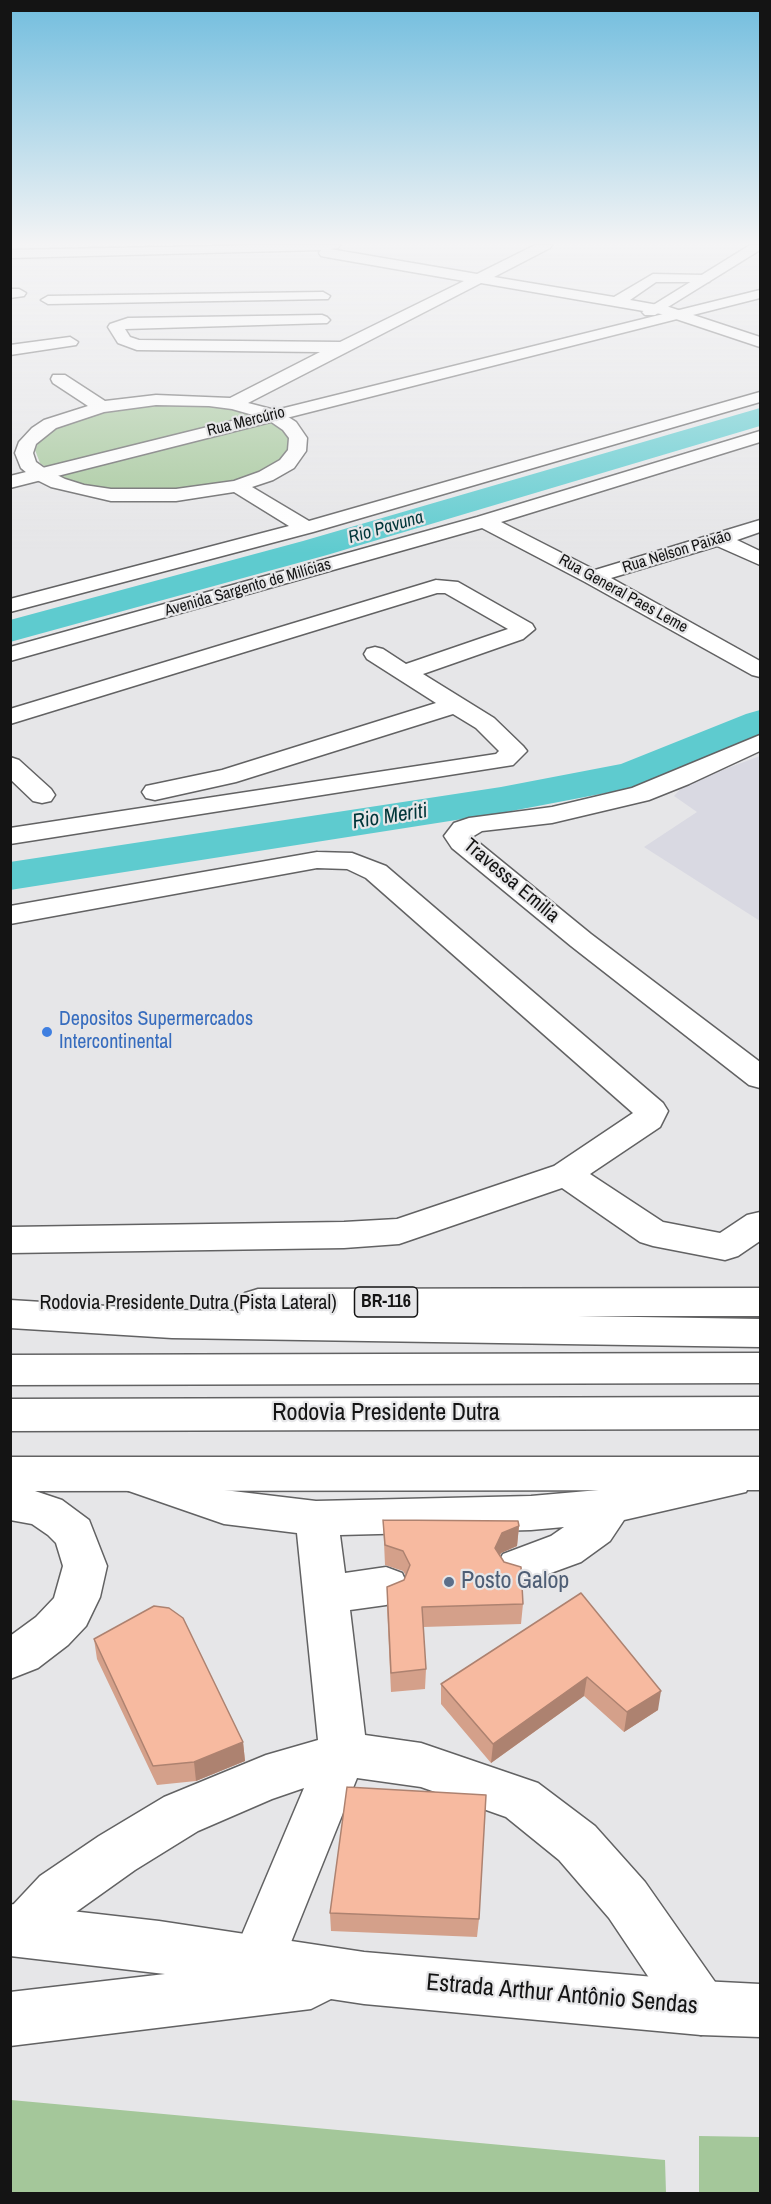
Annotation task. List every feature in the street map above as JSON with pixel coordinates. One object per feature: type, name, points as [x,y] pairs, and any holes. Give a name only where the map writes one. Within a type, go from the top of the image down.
[{"type":"main road","points":[[10,350],[26,348]]},
{"type":"main road","points":[[233,404],[339,348]]},
{"type":"main road","name":"Rua Mercúrio","points":[[10,482],[544,348]]},
{"type":"main road","points":[[58,379],[102,407]]},
{"type":"main road","points":[[10,606],[306,528],[760,398]]},
{"type":"main road","points":[[156,400],[209,401],[233,404],[273,416],[290,426],[298,438],[297,451],[287,464],[266,476],[237,486],[176,495],[132,496],[82,490],[58,483],[40,474],[28,464],[24,453],[29,431],[65,417],[102,407],[156,400]]},
{"type":"main road","name":"Avenida Sargento de Milícias","points":[[10,654],[484,521],[760,436]]},
{"type":"main road","points":[[237,486],[306,528]]},
{"type":"main road","name":"Rua General Paes Leme","points":[[484,521],[593,577],[760,670]]},
{"type":"main road","name":"Rua Nelson Paixão","points":[[593,577],[760,526]]},
{"type":"main road","points":[[719,539],[760,559]]},
{"type":"main road","points":[[10,717],[436,586],[450,587],[524,629],[404,673]]},
{"type":"main road","points":[[10,836],[490,763],[504,760],[514,752],[485,723],[375,654]]},
{"type":"main road","points":[[10,814],[216,780],[456,705]]},
{"type":"main road","name":"Travessa Emilia","points":[[760,742],[680,779],[640,794],[552,815],[478,824],[464,829],[458,836],[462,842],[581,940],[760,1078]]},
{"type":"main road","points":[[10,765],[42,795]]},
{"type":"main road","points":[[10,915],[317,860],[352,861],[376,872],[651,1111],[648,1119],[566,1174],[399,1231],[374,1234],[10,1240]]},
{"type":"main road","points":[[566,1174],[653,1233],[725,1247],[760,1224]]},
{"type":"main road","name":"Rodovia Presidente Dutra (Pista Lateral)","points":[[10,1305],[760,1302]]},
{"type":"main road","points":[[10,1314],[184,1324],[760,1333]]},
{"type":"main road","points":[[10,1370],[760,1368]]},
{"type":"main road","name":"Rodovia Presidente Dutra","points":[[10,1415],[760,1413]]},
{"type":"main road","points":[[124,1473],[224,1507],[316,1518],[531,1513],[610,1506],[760,1474]]},
{"type":"main road","points":[[10,1474],[760,1474]]},
{"type":"main road","points":[[10,1503],[47,1512],[63,1523],[74,1533],[85,1566],[78,1597],[70,1612],[52,1631],[22,1654],[10,1659]]},
{"type":"main road","points":[[518,1567],[566,1549],[595,1529],[610,1506]]},
{"type":"main road","points":[[256,1963],[343,1754],[316,1518]]},
{"type":"main road","points":[[326,1595],[386,1586]]},
{"type":"main road","points":[[17,1930],[58,1894],[117,1853],[181,1814],[266,1778],[343,1754],[422,1765],[521,1799],[577,1843],[627,1900],[700,2008]]},
{"type":"main road","name":"Estrada Arthur Antônio Sendas","points":[[17,1930],[159,1947],[364,1978],[700,2008],[760,2011]]},
{"type":"main road","name":"Estrada Arthur Antônio Sendas","points":[[11,2019],[364,1978]]},
{"type":"shaded area","points":[[760,756],[760,921],[644,847],[697,812],[674,796],[685,784]]},
{"type":"green space","points":[[188,401],[254,411],[290,433],[292,446],[283,460],[261,472],[231,482],[195,489],[117,490],[83,484],[57,475],[40,463],[35,450],[41,437],[57,425],[82,414]]},
{"type":"green space","points":[[11,2100],[665,2160],[666,2193],[11,2193]]},
{"type":"green space","points":[[699,2136],[760,2137],[760,2193],[699,2193]]},
{"type":"building","points":[[383,1520],[518,1521],[519,1526],[502,1533],[495,1548],[504,1562],[521,1567],[523,1604],[422,1607],[426,1669],[391,1673],[387,1587],[404,1580],[410,1565],[403,1551],[385,1545]]},
{"type":"building","points":[[581,1593],[661,1691],[627,1712],[587,1677],[493,1744],[441,1684]]},
{"type":"building","points":[[154,1606],[169,1608],[183,1618],[243,1742],[194,1762],[153,1766],[94,1639]]},
{"type":"building","points":[[347,1787],[486,1795],[479,1919],[330,1913]]},
{"type":"waterway","name":"Rio Pavuna","points":[[10,631],[315,548],[760,417]]},
{"type":"waterway","name":"Rio Meriti","points":[[10,876],[501,800],[632,775],[760,722]]},
{"type":"place","name":"Depositos Supermercados Intercontinental","points":[[47,1032]]},
{"type":"place","name":"Posto Galop","points":[[449,1582]]}]
